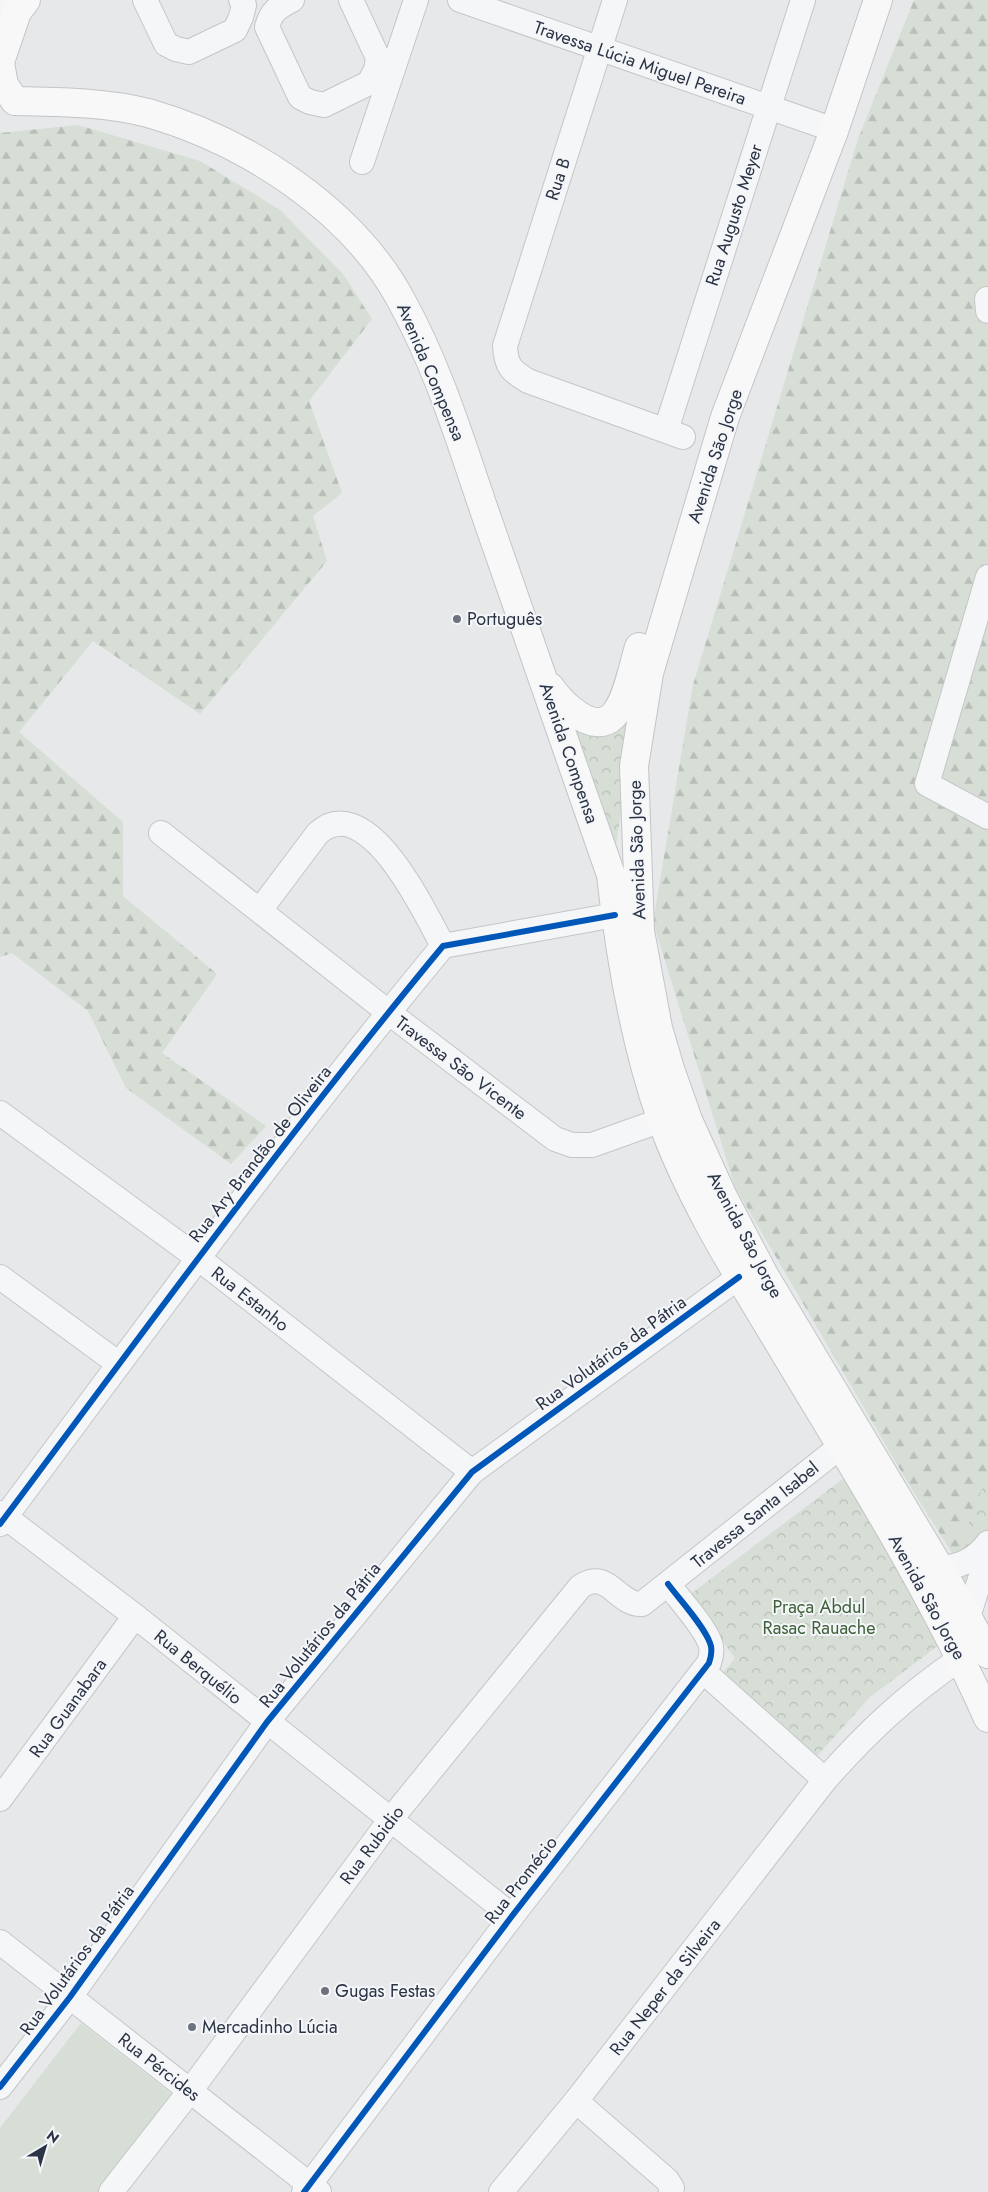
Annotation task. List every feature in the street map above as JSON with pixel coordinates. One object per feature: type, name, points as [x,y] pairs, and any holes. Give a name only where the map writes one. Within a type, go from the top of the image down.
[{"type":"main road","name":"Avenida São Jorge","points":[[878,0],[834,131],[725,417],[649,673],[634,766],[640,931],[658,1028],[665,1053],[688,1120],[723,1197],[764,1274],[968,1617],[988,1654]]},
{"type":"main road","name":"Avenida Compensa","points":[[14,4],[0,62],[7,102],[102,105],[147,113],[196,130],[248,154],[296,185],[338,221],[372,257],[401,299],[442,388],[611,876]]},
{"type":"main road","points":[[543,678],[566,706],[580,717],[588,720],[596,722],[612,717],[621,703],[761,275],[832,96],[859,59]]},
{"type":"main road","name":"Avenida São Jorge","points":[[611,876],[615,915],[632,1012],[648,1074],[662,1120],[694,1194],[740,1277],[911,1564],[961,1658],[988,1718]]},
{"type":"street","points":[[145,0],[166,44],[189,52],[235,30],[242,17],[243,3],[270,16]]},
{"type":"street","points":[[292,0],[277,7],[270,16],[267,27],[300,97],[310,102],[324,105],[369,83],[383,73]]},
{"type":"street","points":[[352,0],[383,73]]},
{"type":"street","points":[[362,162],[383,73],[416,0]]},
{"type":"street","name":"Travessa Lúcia Miguel Pereira","points":[[460,0],[820,125]]},
{"type":"street","name":"Rua B","points":[[615,0],[505,346],[506,360],[514,373],[528,381],[674,433]]},
{"type":"street","name":"Rua Augusto Meyer","points":[[674,433],[768,108],[803,0]]},
{"type":"street","points":[[0,34],[14,4]]},
{"type":"street","points":[[988,577],[927,784],[988,817]]},
{"type":"street","points":[[260,910],[318,833],[325,827],[335,824],[346,824],[357,828],[390,856],[418,900],[442,946],[615,915]]},
{"type":"street","name":"Travessa São Vicente","points":[[161,833],[388,1012],[555,1140],[572,1145],[592,1145],[662,1120]]},
{"type":"street","name":"Rua Ary Brandão de Oliveira","points":[[2,1518],[198,1258],[388,1012],[442,946]]},
{"type":"street","name":"Rua Estanho","points":[[0,1113],[198,1258],[472,1472]]},
{"type":"street","points":[[0,1277],[119,1364]]},
{"type":"street","name":"Rua Volutários da Pátria","points":[[0,2087],[70,1997],[267,1722],[472,1472],[740,1277]]},
{"type":"street","name":"Travessa Santa Isabel","points":[[668,1584],[841,1446]]},
{"type":"street","name":"Rua Berquélio","points":[[2,1518],[135,1616],[512,1916]]},
{"type":"street","points":[[939,1568],[951,1568],[964,1564],[977,1556],[988,1543]]},
{"type":"street","points":[[968,1617],[988,1554]]},
{"type":"street","name":"Rua Rubidio","points":[[111,2192],[190,2091],[391,1819],[580,1587],[593,1581],[601,1582],[634,1604],[642,1604],[668,1584]]},
{"type":"street","name":"Rua Promécio","points":[[311,2189],[512,1916],[709,1663],[712,1654],[711,1645],[706,1635],[668,1584]]},
{"type":"street","name":"Rua Guanabara","points":[[0,1800],[135,1616]]},
{"type":"street","name":"Rua Neper da Silveira","points":[[501,2192],[576,2101],[825,1780],[856,1744],[922,1684],[961,1658]]},
{"type":"street","points":[[703,1670],[825,1780]]},
{"type":"street","name":"Rua Pércides","points":[[0,1942],[311,2189]]},
{"type":"street","points":[[576,2101],[666,2180],[672,2188],[671,2192]]},
{"type":"green space","points":[[914,0],[988,0],[988,1557],[976,1591],[908,1483],[735,1187],[653,922],[693,685],[858,139]]},
{"type":"green space","points":[[78,125],[200,161],[280,210],[343,274],[372,319],[309,401],[342,493],[313,516],[327,561],[200,714],[93,641],[19,732],[123,822],[123,896],[217,974],[162,1053],[266,1126],[231,1164],[126,1088],[88,1011],[12,953],[0,957],[0,133]]},
{"type":"green space","points":[[644,657],[614,859],[567,716],[591,729]]},
{"type":"green space","points":[[988,1474],[988,1601],[951,1568]]},
{"type":"green space","name":"Praça Abdul Rasac Rauache","points":[[848,1475],[939,1645],[870,1697],[811,1763],[714,1684],[735,1658],[688,1596]]},
{"type":"green space","points":[[81,2023],[178,2099],[106,2192],[0,2192],[0,2128]]},
{"type":"cycle path","points":[[0,1524],[273,1160],[443,946],[615,915]]},
{"type":"cycle path","points":[[0,2087],[70,1997],[267,1722],[472,1472],[739,1277]]},
{"type":"cycle path","points":[[304,2192],[512,1916],[709,1663],[711,1648],[707,1636],[668,1584]]},
{"type":"place","name":"Português","points":[[457,619]]},
{"type":"place","name":"Gugas Festas","points":[[325,1991]]},
{"type":"place","name":"Mercadinho Lúcia","points":[[192,2027]]}]
